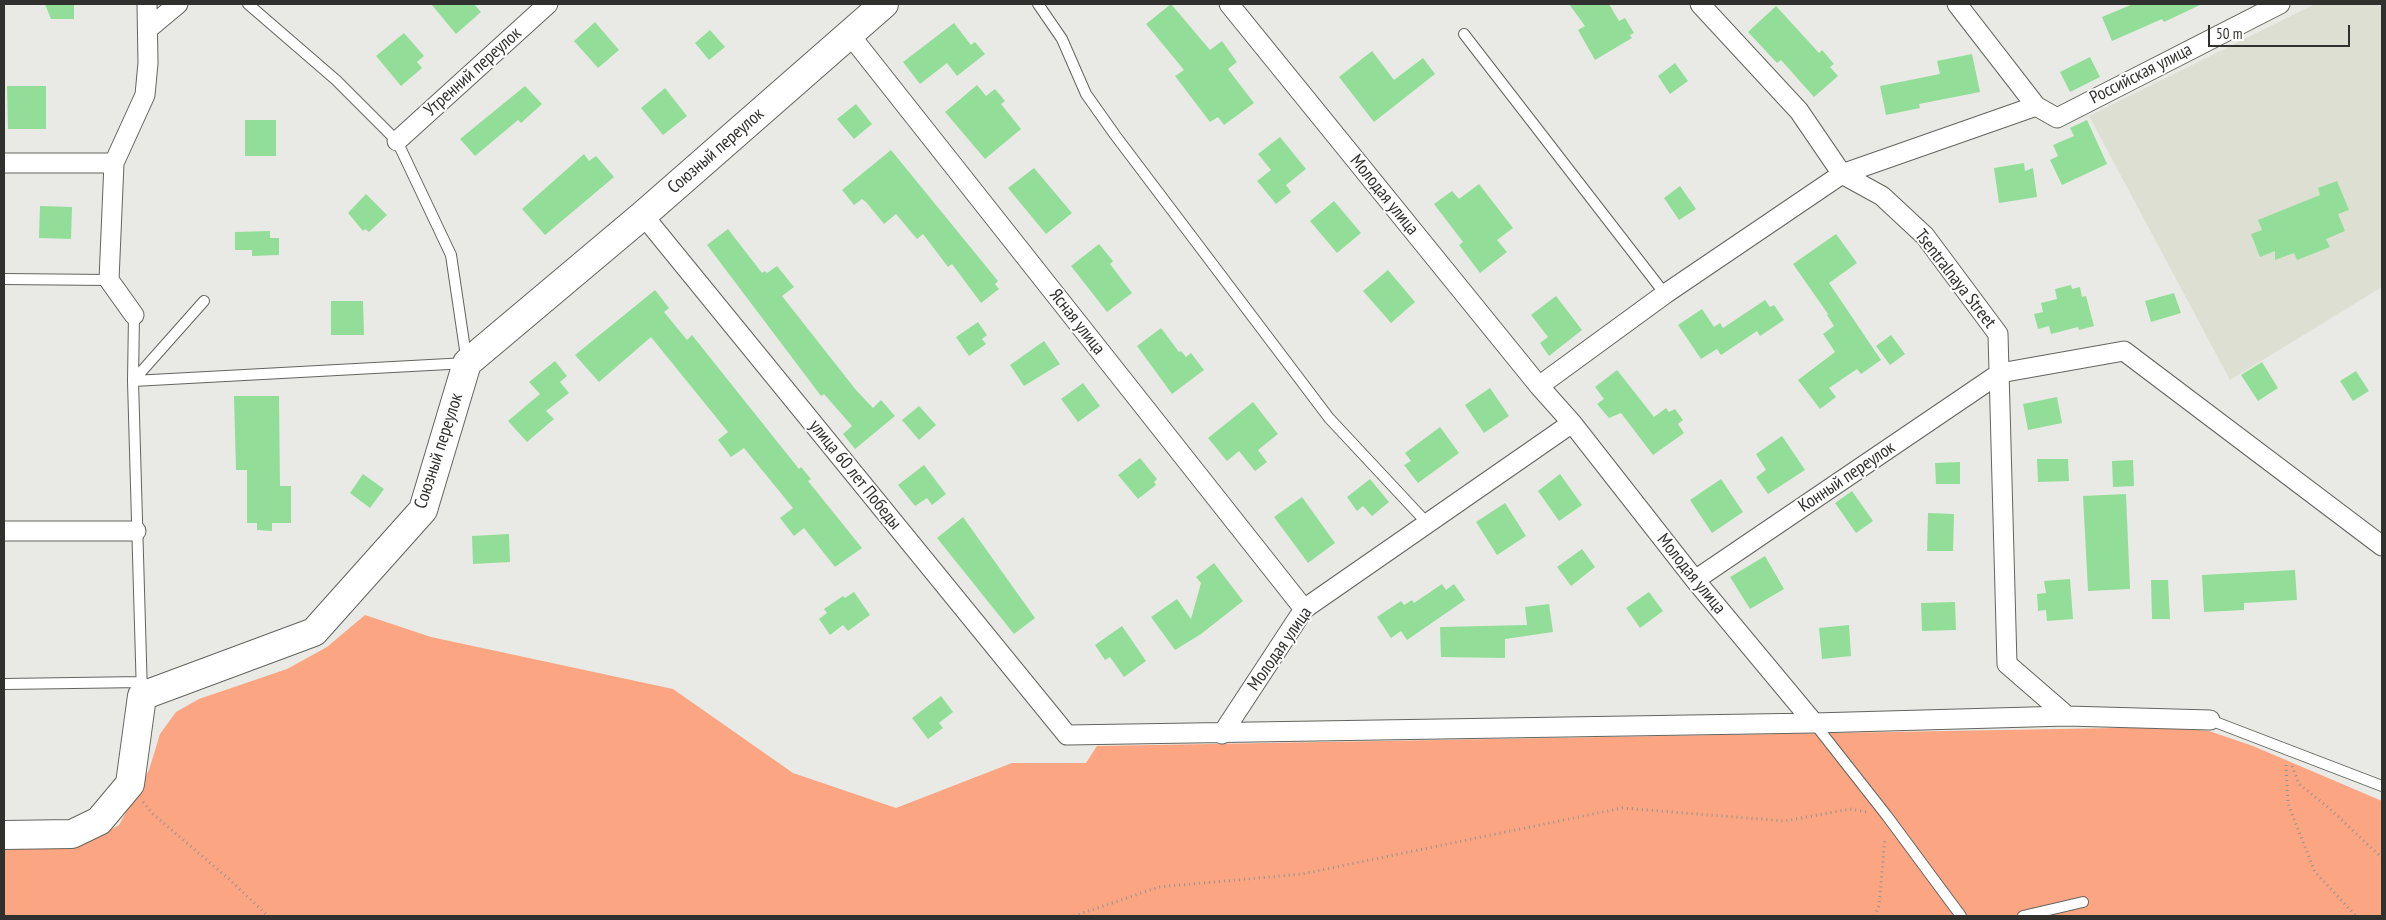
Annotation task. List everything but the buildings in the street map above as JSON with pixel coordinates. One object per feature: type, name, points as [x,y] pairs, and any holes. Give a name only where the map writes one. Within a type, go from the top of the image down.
[{"type":"street","points":[[134,315],[109,280],[114,163],[145,95],[148,63],[147,4]]},
{"type":"street","points":[[148,29],[178,4]]},
{"type":"street","name":"Утренний переулок","points":[[397,141],[548,4]]},
{"type":"street","name":"Союзный переулок","points":[[142,689],[314,632],[423,510],[467,363],[643,215],[884,4]]},
{"type":"street","name":"Молодая улица","points":[[1229,4],[1539,386],[1572,423],[1695,580],[1814,723]]},
{"type":"street","name":"Tsentralnaya Street","points":[[1700,4],[1798,111],[1842,174],[1882,196],[1925,236],[1998,334],[2007,664],[2067,716]]},
{"type":"street","points":[[1539,386],[1665,294],[1842,174],[2036,106],[1957,4]]},
{"type":"street","name":"Российская улица","points":[[2036,106],[2057,118],[2280,4]]},
{"type":"street","name":"Ясная улица","points":[[850,35],[1304,609]]},
{"type":"street","points":[[4,162],[114,163]]},
{"type":"street","name":"улица 60 лет Победы","points":[[643,215],[1067,735],[1222,734]]},
{"type":"street","points":[[2000,373],[2124,351],[2382,546]]},
{"type":"street","name":"Конный переулок","points":[[1695,580],[2000,373]]},
{"type":"street","name":"Молодая улица","points":[[1222,734],[1304,609],[1572,423]]},
{"type":"street","points":[[4,531],[136,531]]},
{"type":"street","points":[[4,835],[72,834],[99,821],[130,784],[142,689]]},
{"type":"street","points":[[1222,734],[1814,723],[2067,716],[2210,720]]},
{"type":"lane","points":[[133,381],[467,363],[451,255],[397,141],[336,80],[248,4]]},
{"type":"lane","points":[[1038,4],[1062,39],[1086,94],[1115,135],[1329,418],[1428,524]]},
{"type":"lane","points":[[1464,34],[1665,294]]},
{"type":"lane","points":[[4,279],[109,280]]},
{"type":"lane","points":[[133,381],[204,301]]},
{"type":"lane","points":[[4,684],[142,689],[136,531],[133,381],[134,315]]},
{"type":"lane","points":[[2210,720],[2382,786]]},
{"type":"lane","points":[[1814,723],[1887,816],[1961,916]]},
{"type":"lane","points":[[2023,916],[2083,902]]},
{"type":"path","points":[[2285,749],[2299,784],[2329,808],[2382,858]]},
{"type":"path","points":[[2285,749],[2288,804],[2315,872],[2356,916]]},
{"type":"path","points":[[130,784],[153,814],[229,879],[268,916]]},
{"type":"path","points":[[1074,916],[1159,887],[1302,874],[1622,808],[1785,821],[1850,809],[1887,816],[1879,906],[1874,916]]},
{"type":"shaded area","points":[[2315,4],[2382,4],[2382,287],[2230,380],[2089,116]]},
{"type":"shaded area","points":[[365,615],[431,637],[673,689],[793,773],[896,808],[1012,763],[1086,763],[1097,746],[2172,727],[2209,731],[2253,746],[2382,801],[2382,916],[4,916],[4,848],[85,844],[119,825],[149,770],[160,734],[176,712],[199,699],[287,669],[327,647]]}]
